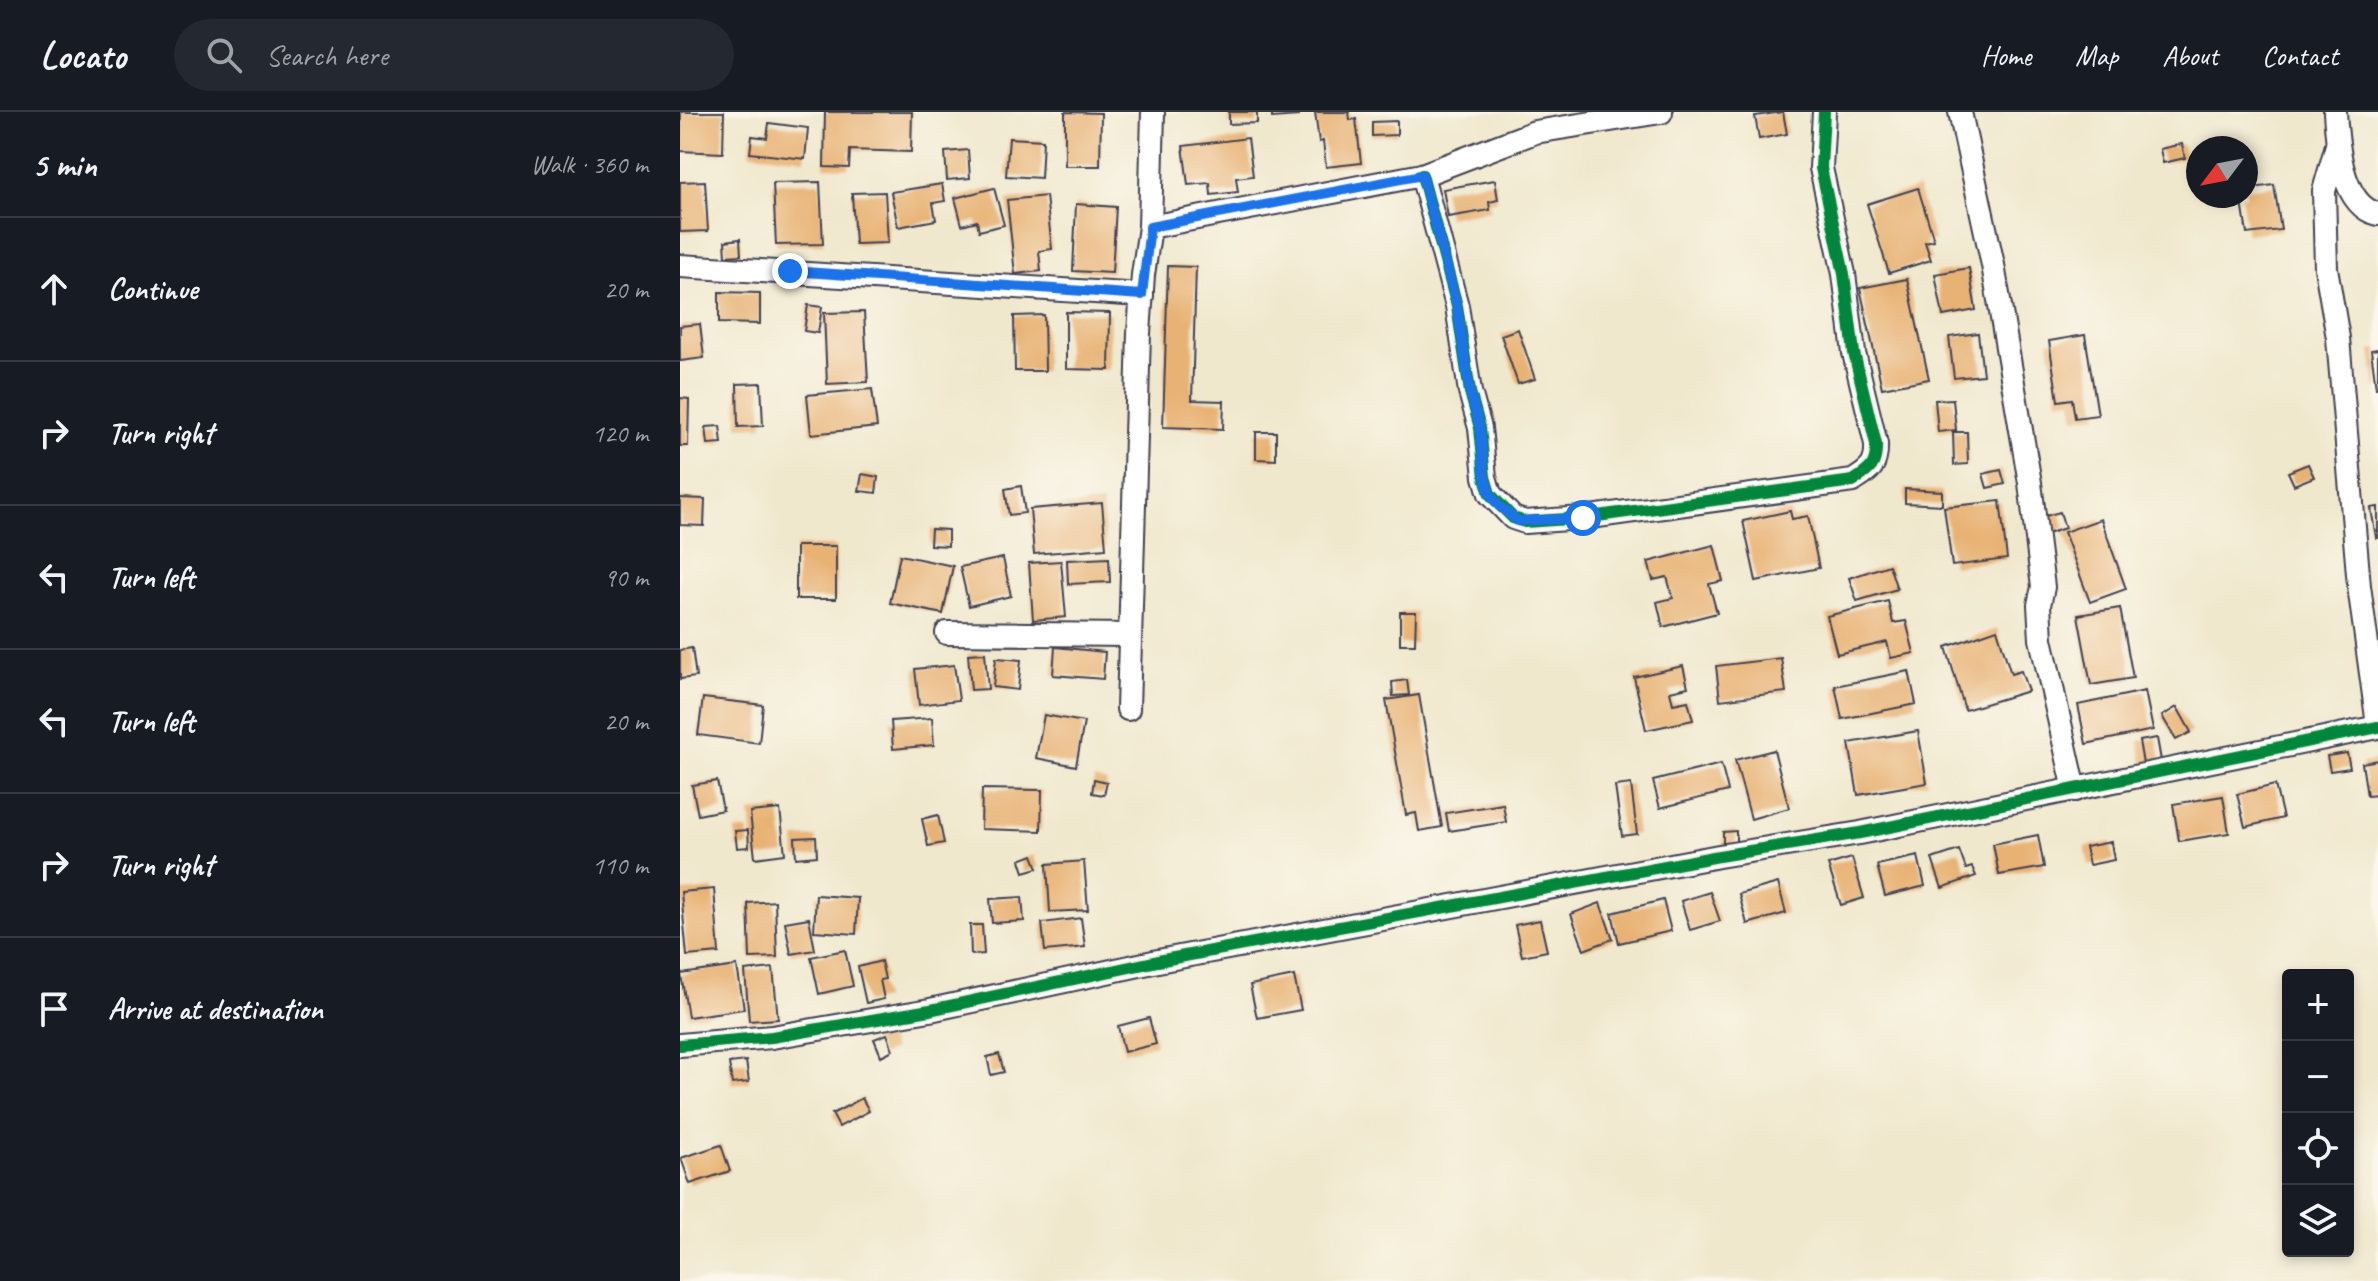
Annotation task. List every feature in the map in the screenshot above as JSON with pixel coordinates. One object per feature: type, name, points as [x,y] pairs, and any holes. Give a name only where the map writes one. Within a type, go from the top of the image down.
[{"type":"street","points":[[1128,709],[1142,295],[1150,227],[1153,112]]},
{"type":"street","points":[[1150,227],[1422,175],[1535,132],[1661,112]]},
{"type":"street","points":[[1422,175],[1457,306],[1470,392],[1480,428],[1485,477],[1490,494],[1513,518],[1525,522],[1583,518],[1853,481],[1872,467],[1877,458],[1876,444],[1854,353],[1844,274],[1821,168],[1824,112]]},
{"type":"street","points":[[1960,112],[1993,265],[2030,483],[2043,587],[2039,605],[2041,639],[2075,790]]},
{"type":"street","points":[[2335,112],[2337,145],[2347,185],[2359,203],[2378,214]]},
{"type":"street","points":[[680,1045],[772,1037],[930,1010],[1158,961],[1719,856],[1860,833],[2378,726],[2359,586],[2338,338],[2326,268],[2324,191],[2337,145]]},
{"type":"street","points":[[680,266],[1142,295]]},
{"type":"street","points":[[947,633],[1130,635]]},
{"type":"building","points":[[681,112],[724,112],[723,153],[680,151]]},
{"type":"building","points":[[825,112],[912,112],[911,152],[850,150],[849,168],[824,167]]},
{"type":"building","points":[[1065,112],[1101,113],[1100,166],[1065,166]]},
{"type":"building","points":[[1229,112],[1257,112],[1257,123],[1229,124]]},
{"type":"building","points":[[1272,112],[1297,112],[1298,116],[1272,118]]},
{"type":"building","points":[[1315,112],[1349,112],[1350,120],[1356,119],[1361,163],[1326,167]]},
{"type":"building","points":[[1783,112],[1787,134],[1759,139],[1755,116]]},
{"type":"building","points":[[1397,121],[1397,135],[1372,136],[1372,122]]},
{"type":"building","points":[[769,123],[808,128],[805,159],[750,153],[752,136],[767,138]]},
{"type":"building","points":[[1009,138],[1043,140],[1041,178],[1006,176]]},
{"type":"building","points":[[1248,138],[1253,176],[1236,178],[1238,192],[1211,195],[1210,183],[1188,185],[1183,146]]},
{"type":"building","points":[[2182,144],[2185,158],[2163,163],[2160,149]]},
{"type":"building","points":[[968,150],[970,178],[947,180],[945,152]]},
{"type":"building","points":[[1495,180],[1498,200],[1489,202],[1490,210],[1448,217],[1443,189]]},
{"type":"building","points":[[705,181],[708,231],[680,232],[680,182]]},
{"type":"building","points":[[820,182],[823,244],[776,245],[773,183]]},
{"type":"building","points":[[942,184],[945,201],[933,203],[936,220],[898,227],[891,192]]},
{"type":"building","points":[[2274,185],[2281,230],[2247,234],[2243,208],[2258,208],[2258,187]]},
{"type":"building","points":[[994,188],[1004,225],[979,231],[977,221],[962,225],[955,198]]},
{"type":"building","points":[[1918,188],[1934,240],[1925,242],[1931,260],[1889,273],[1867,204]]},
{"type":"building","points":[[885,192],[888,243],[855,244],[852,193]]},
{"type":"building","points":[[1046,196],[1052,249],[1039,251],[1041,271],[1015,274],[1007,200]]},
{"type":"building","points":[[1076,204],[1116,207],[1112,273],[1073,271]]},
{"type":"building","points":[[740,239],[741,255],[726,256],[725,241]]},
{"type":"building","points":[[1168,266],[1196,267],[1192,400],[1224,401],[1223,429],[1163,427]]},
{"type":"building","points":[[1969,268],[1976,310],[1943,316],[1935,274]]},
{"type":"building","points":[[1907,279],[1929,379],[1882,388],[1860,288]]},
{"type":"building","points":[[719,292],[760,293],[760,324],[719,323]]},
{"type":"building","points":[[808,305],[822,307],[818,333],[804,331]]},
{"type":"building","points":[[864,312],[868,382],[827,384],[824,313]]},
{"type":"building","points":[[1066,312],[1110,313],[1109,370],[1066,369]]},
{"type":"building","points":[[1044,315],[1045,371],[1015,371],[1014,316]]},
{"type":"building","points":[[700,324],[704,358],[680,361],[680,326]]},
{"type":"building","points":[[1518,329],[1535,379],[1518,384],[1501,335]]},
{"type":"building","points":[[1978,333],[1983,375],[1954,378],[1949,337]]},
{"type":"building","points":[[2085,335],[2098,415],[2075,418],[2072,399],[2058,401],[2049,341]]},
{"type":"building","points":[[2378,349],[2378,388],[2376,388],[2371,350]]},
{"type":"building","points":[[761,383],[763,426],[738,427],[737,384]]},
{"type":"building","points":[[872,389],[877,427],[811,434],[807,395]]},
{"type":"building","points":[[680,398],[689,399],[688,446],[680,446]]},
{"type":"building","points":[[1953,399],[1956,430],[1938,432],[1935,400]]},
{"type":"building","points":[[720,426],[722,443],[708,444],[706,427]]},
{"type":"building","points":[[1256,432],[1276,432],[1276,460],[1256,459]]},
{"type":"building","points":[[1953,432],[1967,432],[1968,464],[1954,465]]},
{"type":"building","points":[[2308,464],[2314,477],[2294,485],[2288,472]]},
{"type":"building","points":[[2001,470],[2005,484],[1987,488],[1983,474]]},
{"type":"building","points":[[862,474],[878,477],[876,493],[859,491]]},
{"type":"building","points":[[1021,486],[1025,513],[1009,515],[1005,489]]},
{"type":"building","points":[[1905,489],[1942,491],[1942,505],[1905,503]]},
{"type":"building","points":[[680,498],[705,499],[704,526],[680,525]]},
{"type":"building","points":[[2000,501],[2007,559],[1952,566],[1944,507]]},
{"type":"building","points":[[1102,503],[1106,548],[1034,554],[1030,509]]},
{"type":"building","points":[[2378,507],[2378,538],[2376,538],[2371,508]]},
{"type":"building","points":[[1790,511],[1792,519],[1808,516],[1819,568],[1756,581],[1743,521]]},
{"type":"building","points":[[2060,512],[2065,528],[2047,534],[2042,517]]},
{"type":"building","points":[[2101,519],[2126,589],[2090,602],[2064,532]]},
{"type":"building","points":[[931,529],[948,530],[948,546],[930,545]]},
{"type":"building","points":[[1714,545],[1723,581],[1709,584],[1717,613],[1663,627],[1657,602],[1673,598],[1667,577],[1653,580],[1648,562]]},
{"type":"building","points":[[796,546],[836,546],[836,599],[796,599]]},
{"type":"building","points":[[900,555],[953,566],[943,614],[890,603]]},
{"type":"building","points":[[1003,558],[1011,596],[969,606],[960,567]]},
{"type":"building","points":[[1109,558],[1110,582],[1068,584],[1067,560]]},
{"type":"building","points":[[1061,561],[1066,617],[1033,620],[1029,563]]},
{"type":"building","points":[[1889,565],[1897,589],[1857,601],[1849,578]]},
{"type":"building","points":[[1888,601],[1893,623],[1906,621],[1914,653],[1891,658],[1887,642],[1837,654],[1827,616]]},
{"type":"building","points":[[2120,608],[2133,678],[2091,685],[2078,615]]},
{"type":"building","points":[[1400,612],[1416,612],[1415,644],[1400,644]]},
{"type":"building","points":[[1997,629],[2011,674],[2021,671],[2028,691],[1965,710],[1946,647]]},
{"type":"building","points":[[1055,647],[1105,652],[1103,679],[1053,675]]},
{"type":"building","points":[[692,648],[696,677],[680,679],[680,650]]},
{"type":"building","points":[[985,653],[988,689],[971,690],[968,654]]},
{"type":"building","points":[[996,658],[1021,660],[1018,690],[993,687]]},
{"type":"building","points":[[1781,658],[1786,692],[1720,700],[1716,666]]},
{"type":"building","points":[[954,665],[959,700],[919,705],[915,669]]},
{"type":"building","points":[[1683,666],[1688,687],[1670,691],[1673,704],[1688,701],[1693,720],[1646,730],[1634,677]]},
{"type":"building","points":[[1909,671],[1916,704],[1842,719],[1835,686]]},
{"type":"building","points":[[1407,680],[1409,695],[1393,696],[1392,682]]},
{"type":"building","points":[[2145,691],[2153,730],[2086,744],[2078,705]]},
{"type":"building","points":[[1419,695],[1442,827],[1419,831],[1416,813],[1406,815],[1386,700]]},
{"type":"building","points":[[703,698],[763,705],[759,743],[698,735]]},
{"type":"building","points":[[2177,707],[2191,732],[2176,740],[2162,716]]},
{"type":"building","points":[[1044,715],[1084,722],[1076,766],[1036,758]]},
{"type":"building","points":[[932,718],[934,745],[893,749],[891,721]]},
{"type":"building","points":[[1918,731],[1927,783],[1858,795],[1849,743]]},
{"type":"building","points":[[2157,738],[2163,772],[2145,775],[2139,741]]},
{"type":"building","points":[[1774,750],[1789,808],[1751,819],[1735,760]]},
{"type":"building","points":[[2347,753],[2350,768],[2330,771],[2327,756]]},
{"type":"building","points":[[2378,760],[2378,795],[2367,796],[2362,763]]},
{"type":"building","points":[[1721,764],[1728,791],[1660,808],[1653,781]]},
{"type":"building","points":[[1094,779],[1107,782],[1104,795],[1092,793]]},
{"type":"building","points":[[717,781],[723,810],[698,815],[692,785]]},
{"type":"building","points":[[1631,784],[1637,834],[1622,836],[1615,786]]},
{"type":"building","points":[[2275,785],[2283,818],[2245,827],[2237,794]]},
{"type":"building","points":[[982,789],[1042,790],[1041,831],[981,829]]},
{"type":"building","points":[[2223,796],[2229,833],[2179,841],[2173,804]]},
{"type":"building","points":[[1503,804],[1506,822],[1449,831],[1446,813]]},
{"type":"building","points":[[780,809],[785,854],[755,858],[750,812]]},
{"type":"building","points":[[938,815],[944,843],[928,846],[922,819]]},
{"type":"building","points":[[748,830],[749,847],[737,848],[735,831]]},
{"type":"building","points":[[1736,831],[1736,848],[1723,848],[1723,832]]},
{"type":"building","points":[[2038,835],[2044,867],[1999,875],[1993,844]]},
{"type":"building","points":[[816,837],[817,856],[796,858],[795,838]]},
{"type":"building","points":[[2111,842],[2114,860],[2089,865],[2085,847]]},
{"type":"building","points":[[1959,850],[1966,869],[1972,867],[1976,876],[1942,888],[1932,859]]},
{"type":"building","points":[[1033,855],[1038,868],[1024,872],[1020,860]]},
{"type":"building","points":[[1918,856],[1925,886],[1885,896],[1877,865]]},
{"type":"building","points":[[1852,858],[1864,898],[1841,905],[1828,865]]},
{"type":"building","points":[[1084,861],[1088,910],[1050,912],[1047,864]]},
{"type":"building","points":[[1778,883],[1786,913],[1747,924],[1739,894]]},
{"type":"building","points":[[714,889],[719,953],[687,956],[681,892]]},
{"type":"building","points":[[1710,892],[1720,921],[1690,930],[1681,901]]},
{"type":"building","points":[[816,895],[858,898],[856,934],[814,931]]},
{"type":"building","points":[[1022,897],[1024,921],[992,923],[990,899]]},
{"type":"building","points":[[1663,900],[1671,931],[1619,943],[1612,913]]},
{"type":"building","points":[[775,901],[777,957],[750,958],[748,903]]},
{"type":"building","points":[[1600,903],[1613,939],[1584,950],[1571,914]]},
{"type":"building","points":[[809,918],[815,950],[791,954],[785,922]]},
{"type":"building","points":[[1081,918],[1085,947],[1045,951],[1042,923]]},
{"type":"building","points":[[1540,920],[1547,951],[1522,956],[1515,925]]},
{"type":"building","points":[[970,925],[982,925],[984,954],[971,955]]},
{"type":"building","points":[[845,950],[853,986],[819,994],[811,957]]},
{"type":"building","points":[[881,961],[885,979],[880,980],[884,999],[866,1003],[858,967]]},
{"type":"building","points":[[737,966],[744,1009],[688,1017],[681,974]]},
{"type":"building","points":[[773,968],[778,1019],[749,1021],[745,971]]},
{"type":"building","points":[[1294,976],[1301,1010],[1257,1018],[1250,985]]},
{"type":"building","points":[[1149,1018],[1156,1044],[1124,1052],[1118,1026]]},
{"type":"building","points":[[887,1034],[893,1050],[881,1056],[874,1039]]},
{"type":"building","points":[[999,1054],[1004,1072],[991,1075],[987,1057]]},
{"type":"building","points":[[746,1061],[749,1082],[732,1084],[729,1063]]},
{"type":"building","points":[[862,1098],[869,1111],[839,1127],[832,1114]]},
{"type":"building","points":[[721,1145],[730,1171],[690,1184],[681,1158]]},
{"type":"cycle path","points":[[1422,175],[1457,306],[1470,392],[1480,428],[1485,477],[1490,494],[1513,518],[1525,522],[1583,518],[1853,481],[1872,466],[1876,444],[1854,353],[1844,274],[1821,168],[1824,112]]},
{"type":"cycle path","points":[[680,1045],[772,1037],[930,1010],[1158,961],[1719,856],[1860,833],[2378,727]]},
{"type":"route","points":[[790,271],[1142,295],[1150,227],[1422,175],[1457,306],[1490,494],[1518,521],[1583,518]]}]
